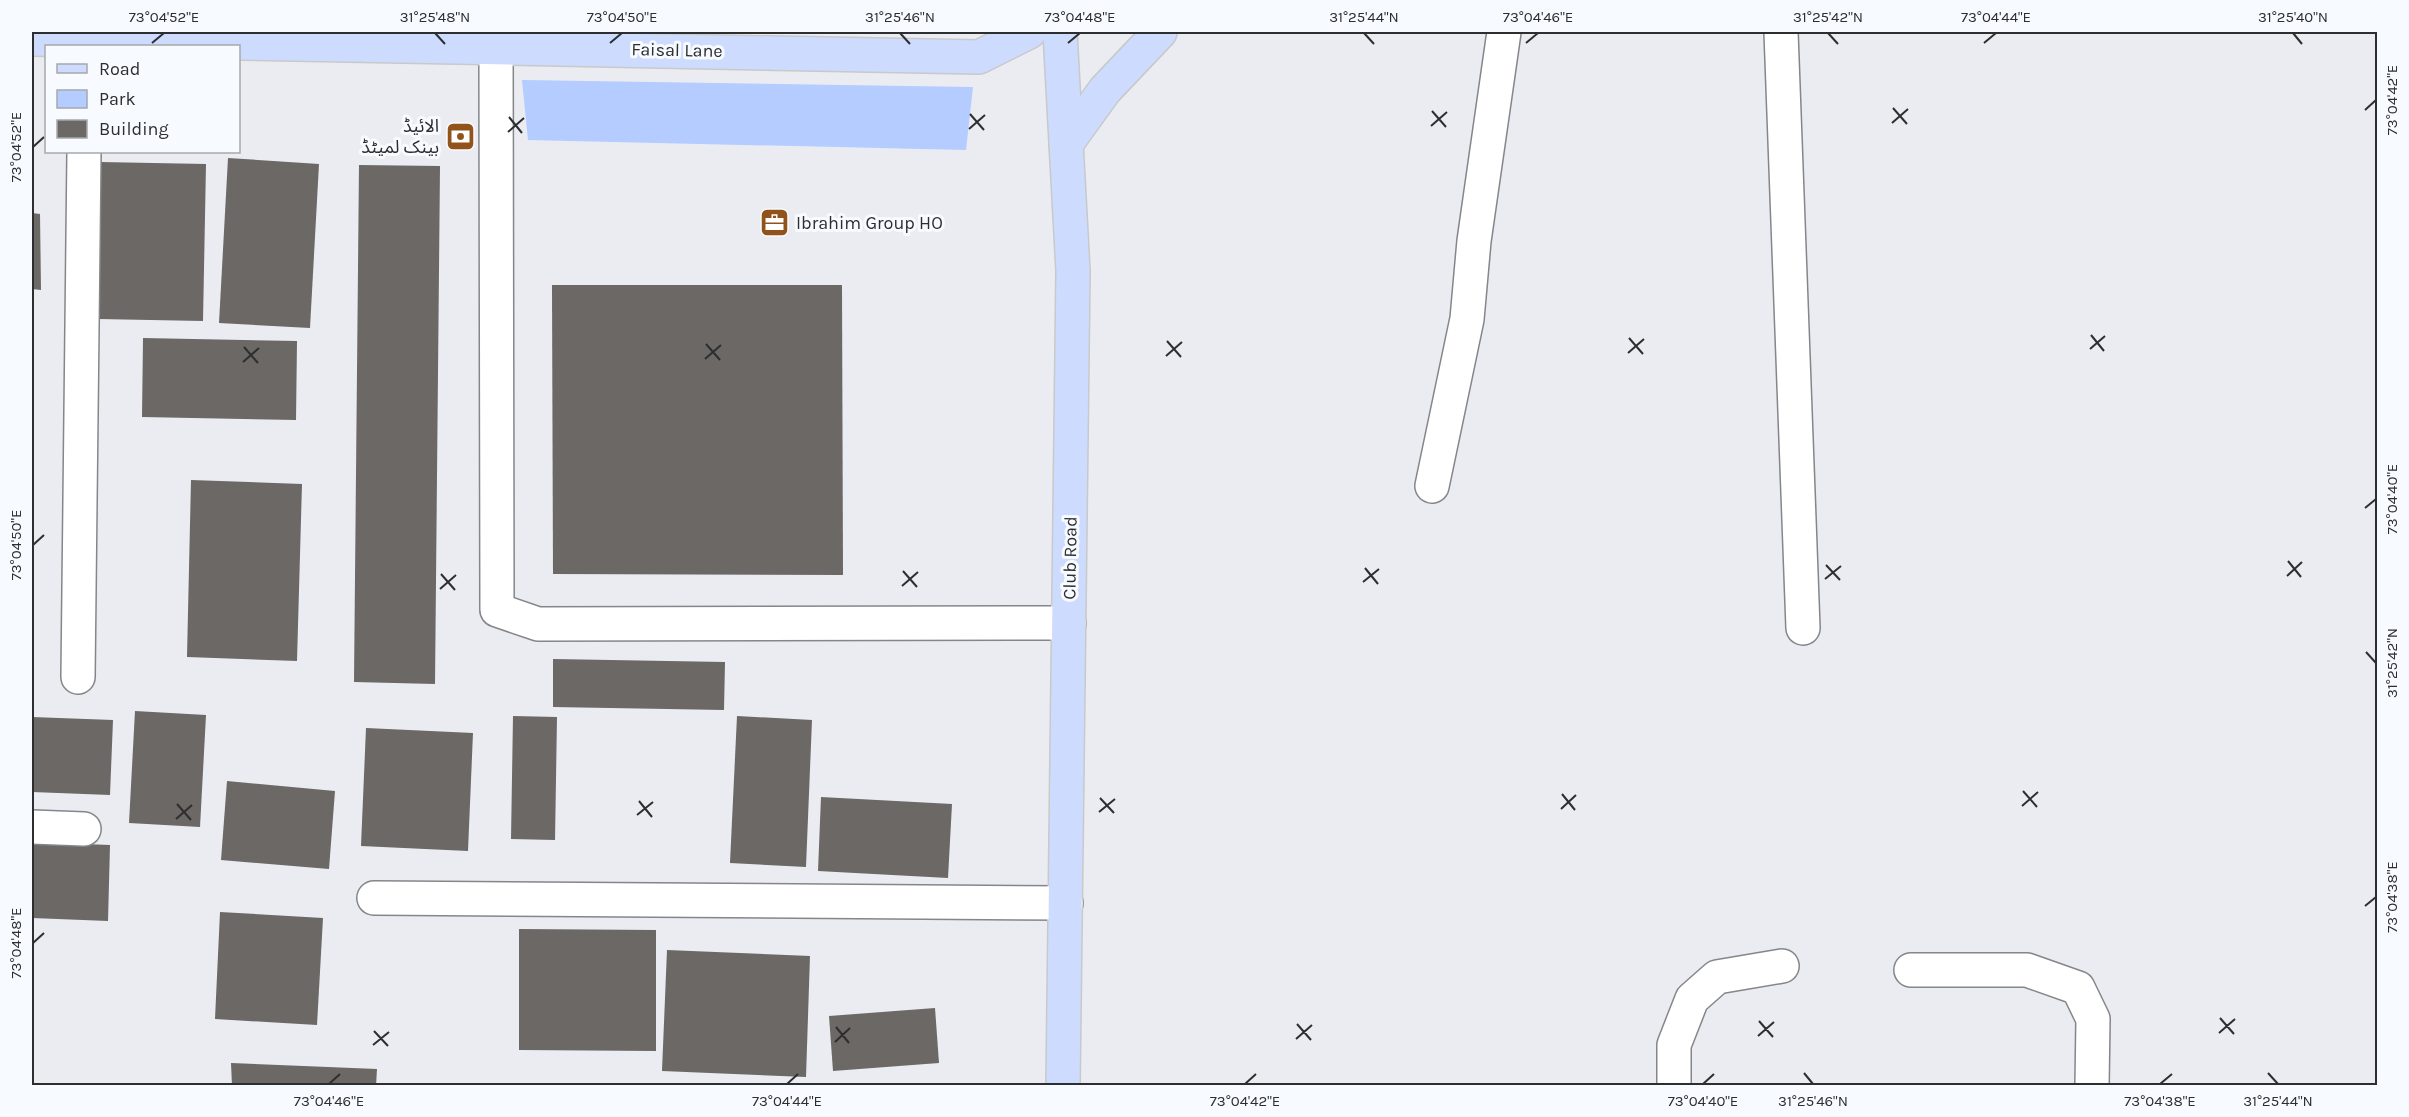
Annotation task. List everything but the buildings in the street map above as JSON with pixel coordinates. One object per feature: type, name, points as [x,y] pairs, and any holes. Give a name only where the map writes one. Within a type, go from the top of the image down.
[{"type":"main road","name":"Faisal Lane","points":[[32,39],[86,42],[496,46],[979,57],[1029,32]]},
{"type":"main road","name":"Club Road","points":[[1060,32],[1073,271],[1063,1086]]},
{"type":"main road","points":[[1066,144],[1105,90],[1160,32]]},
{"type":"street","points":[[1432,486],[1467,319],[1474,241],[1504,32]]},
{"type":"street","points":[[1781,32],[1803,628]]},
{"type":"street","points":[[496,46],[497,610],[538,624],[1069,623]]},
{"type":"street","points":[[78,677],[84,153]]},
{"type":"street","points":[[32,827],[84,829]]},
{"type":"street","points":[[374,898],[1066,903]]},
{"type":"street","points":[[1674,1086],[1674,1045],[1692,999],[1717,977],[1782,966]]},
{"type":"street","points":[[1911,970],[2027,970],[2078,988],[2093,1019],[2092,1086]]},
{"type":"green space","points":[[522,80],[973,87],[966,150],[528,140]]},
{"type":"place","name":"الائیڈ بینک لمیٹڈ","points":[[460,136]]},
{"type":"place","name":"Ibrahim Group HO","points":[[775,223]]}]
